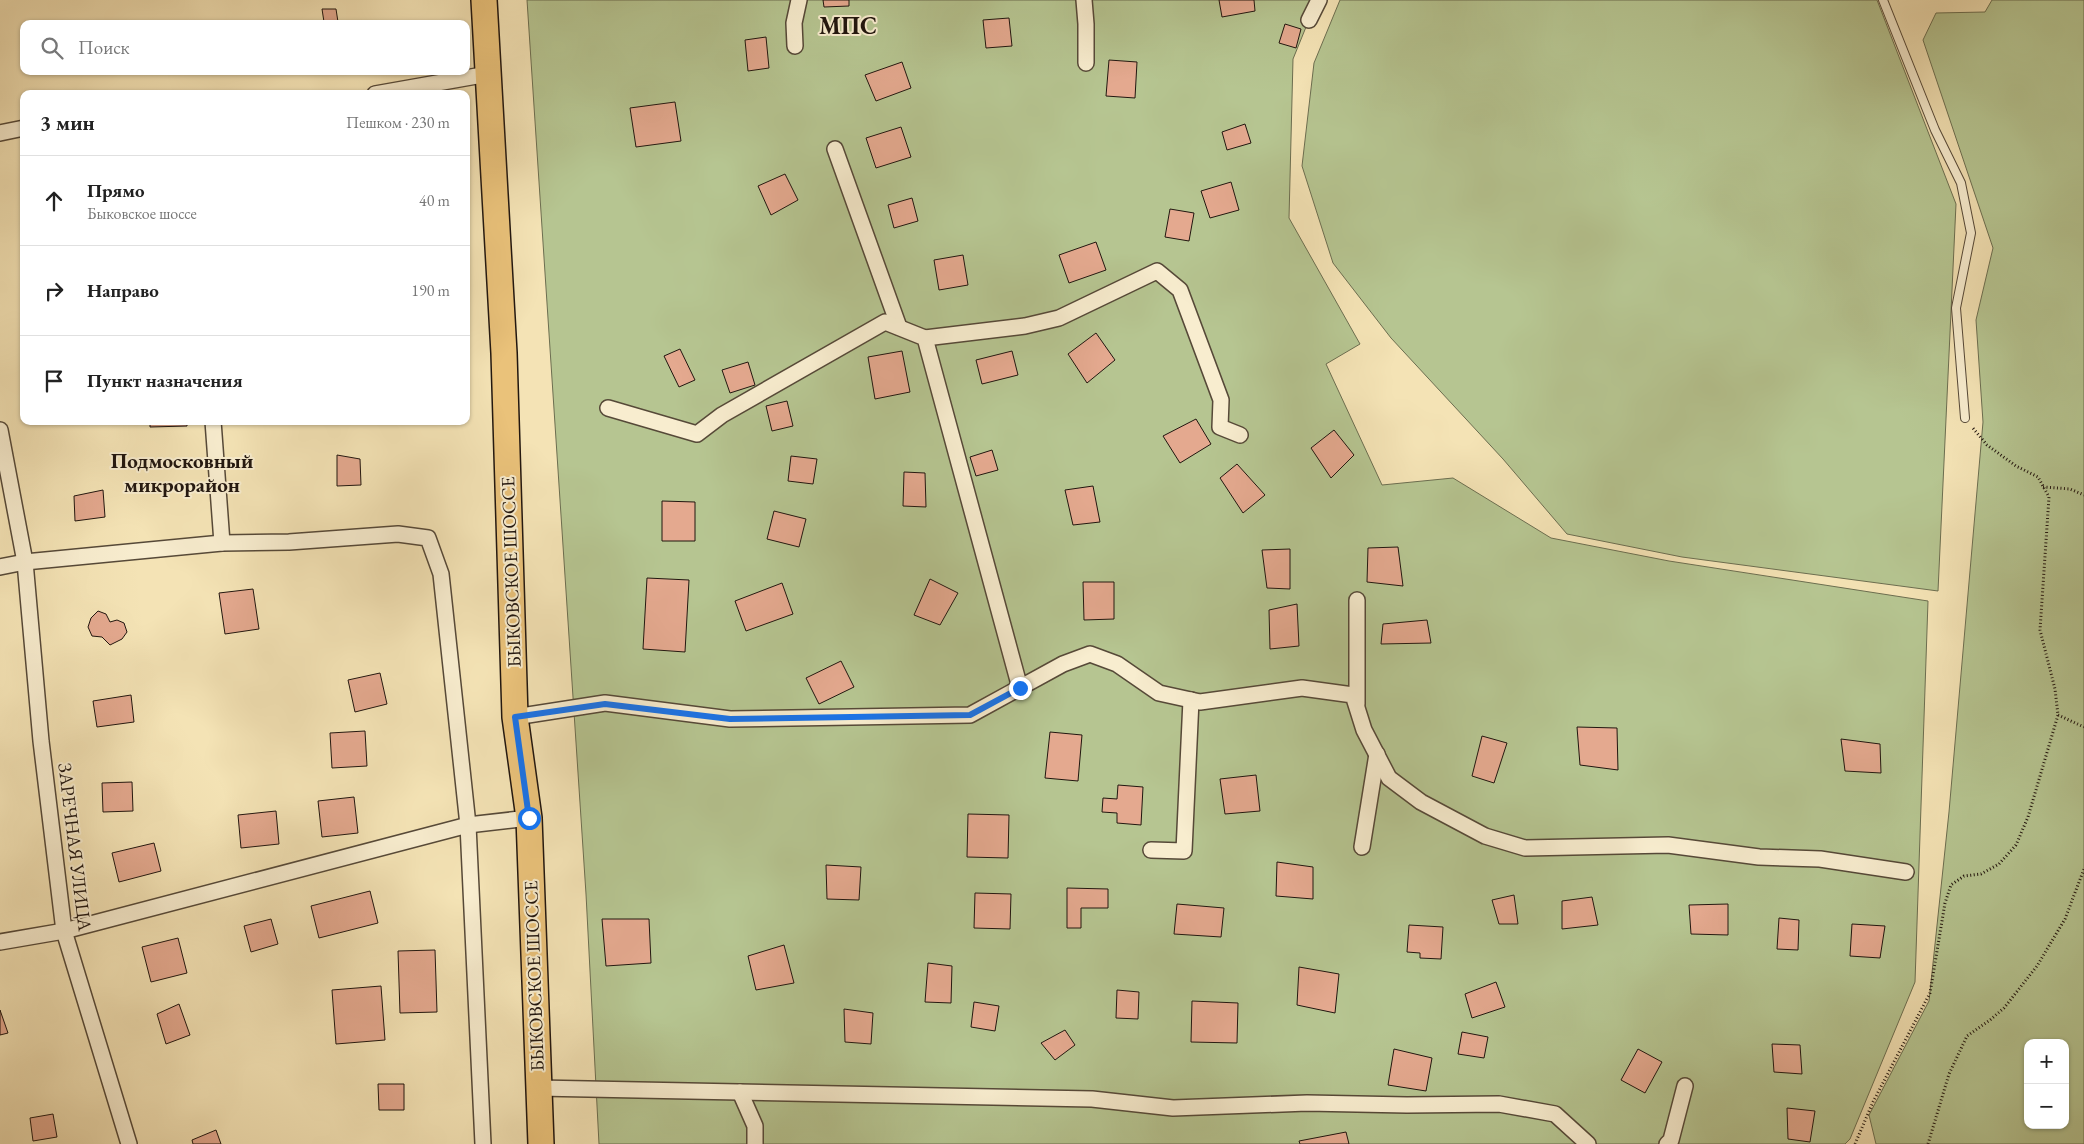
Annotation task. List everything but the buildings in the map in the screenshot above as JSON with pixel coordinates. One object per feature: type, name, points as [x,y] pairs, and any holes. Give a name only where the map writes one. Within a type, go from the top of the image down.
[{"type":"main road","name":"БЫКОВСКОЕ ШОССЕ","points":[[484,0],[504,353],[515,717],[529,818],[541,1144]]},
{"type":"street","points":[[795,46],[794,22],[799,0]]},
{"type":"street","points":[[1084,0],[1086,63]]},
{"type":"street","points":[[1309,20],[1319,0]]},
{"type":"street","points":[[398,90],[488,74]]},
{"type":"street","points":[[0,133],[20,129]]},
{"type":"street","points":[[835,149],[899,328]]},
{"type":"street","points":[[608,408],[697,434],[722,415],[885,322],[925,338],[1025,326],[1059,318],[1156,271],[1180,290],[1221,400],[1220,427],[1240,435]]},
{"type":"street","points":[[925,338],[1020,688]]},
{"type":"street","points":[[213,425],[222,543]]},
{"type":"street","name":"ЗАРЕЧНАЯ УЛИЦА","points":[[0,430],[25,562],[41,741],[64,931],[129,1144]]},
{"type":"street","points":[[0,567],[25,562],[222,543],[289,542],[398,534],[428,538],[441,574],[468,825],[483,1144]]},
{"type":"street","points":[[1357,600],[1357,708]]},
{"type":"street","points":[[515,717],[605,704],[730,719],[970,715],[1064,664],[1090,654],[1117,664],[1159,693],[1200,702],[1302,688],[1353,695],[1364,730],[1389,778],[1421,802],[1485,836],[1525,848],[1668,845],[1759,857],[1820,859],[1906,872]]},
{"type":"street","points":[[1150,850],[1184,851],[1191,700]]},
{"type":"street","points":[[1362,847],[1377,754]]},
{"type":"street","points":[[0,942],[64,931],[468,825],[529,818]]},
{"type":"street","points":[[1667,1144],[1671,1140],[1685,1086]]},
{"type":"street","points":[[538,1088],[1092,1098],[1172,1108],[1307,1103],[1499,1104],[1555,1114],[1588,1144]]},
{"type":"street","points":[[740,1092],[755,1126],[755,1144]]},
{"type":"lane","points":[[1883,0],[1935,130],[1961,183],[1971,233],[1956,308],[1965,418]]},
{"type":"path","points":[[1855,1144],[1873,1102],[1930,993],[1945,903],[1951,885],[1964,876],[1982,874],[1999,864],[2016,845],[2028,817],[2058,715],[2055,689],[2040,630],[2049,498],[2038,477],[2016,466],[1987,445],[1965,418]]},
{"type":"path","points":[[2044,487],[2070,489],[2084,495]]},
{"type":"path","points":[[2058,715],[2084,727]]},
{"type":"path","points":[[1928,1144],[1949,1074],[1967,1036],[2004,1008],[2036,966],[2065,919],[2084,870]]},
{"type":"green space","points":[[527,0],[1317,0],[1293,59],[1289,218],[1360,344],[1326,364],[1382,485],[1453,478],[1551,538],[1669,561],[1928,601],[1915,982],[1850,1139],[1845,1144],[599,1144],[586,894]]},
{"type":"green space","points":[[1340,0],[1877,0],[1956,204],[1938,591],[1682,557],[1567,534],[1503,459],[1391,338],[1333,263],[1302,166],[1314,63]]},
{"type":"green space","points":[[1992,0],[2084,0],[2084,1144],[1876,1144],[1869,1115],[1929,1001],[1949,812],[1983,422],[1976,320],[1993,248],[1923,40],[1936,13],[1985,12]]},
{"type":"district","name":"МПС","points":[[848,25]]},
{"type":"district","name":"Подмосковный микрорайон","points":[[182,472]]},
{"type":"route","points":[[529,818],[515,717],[605,704],[730,719],[970,715],[1020,688]]}]
